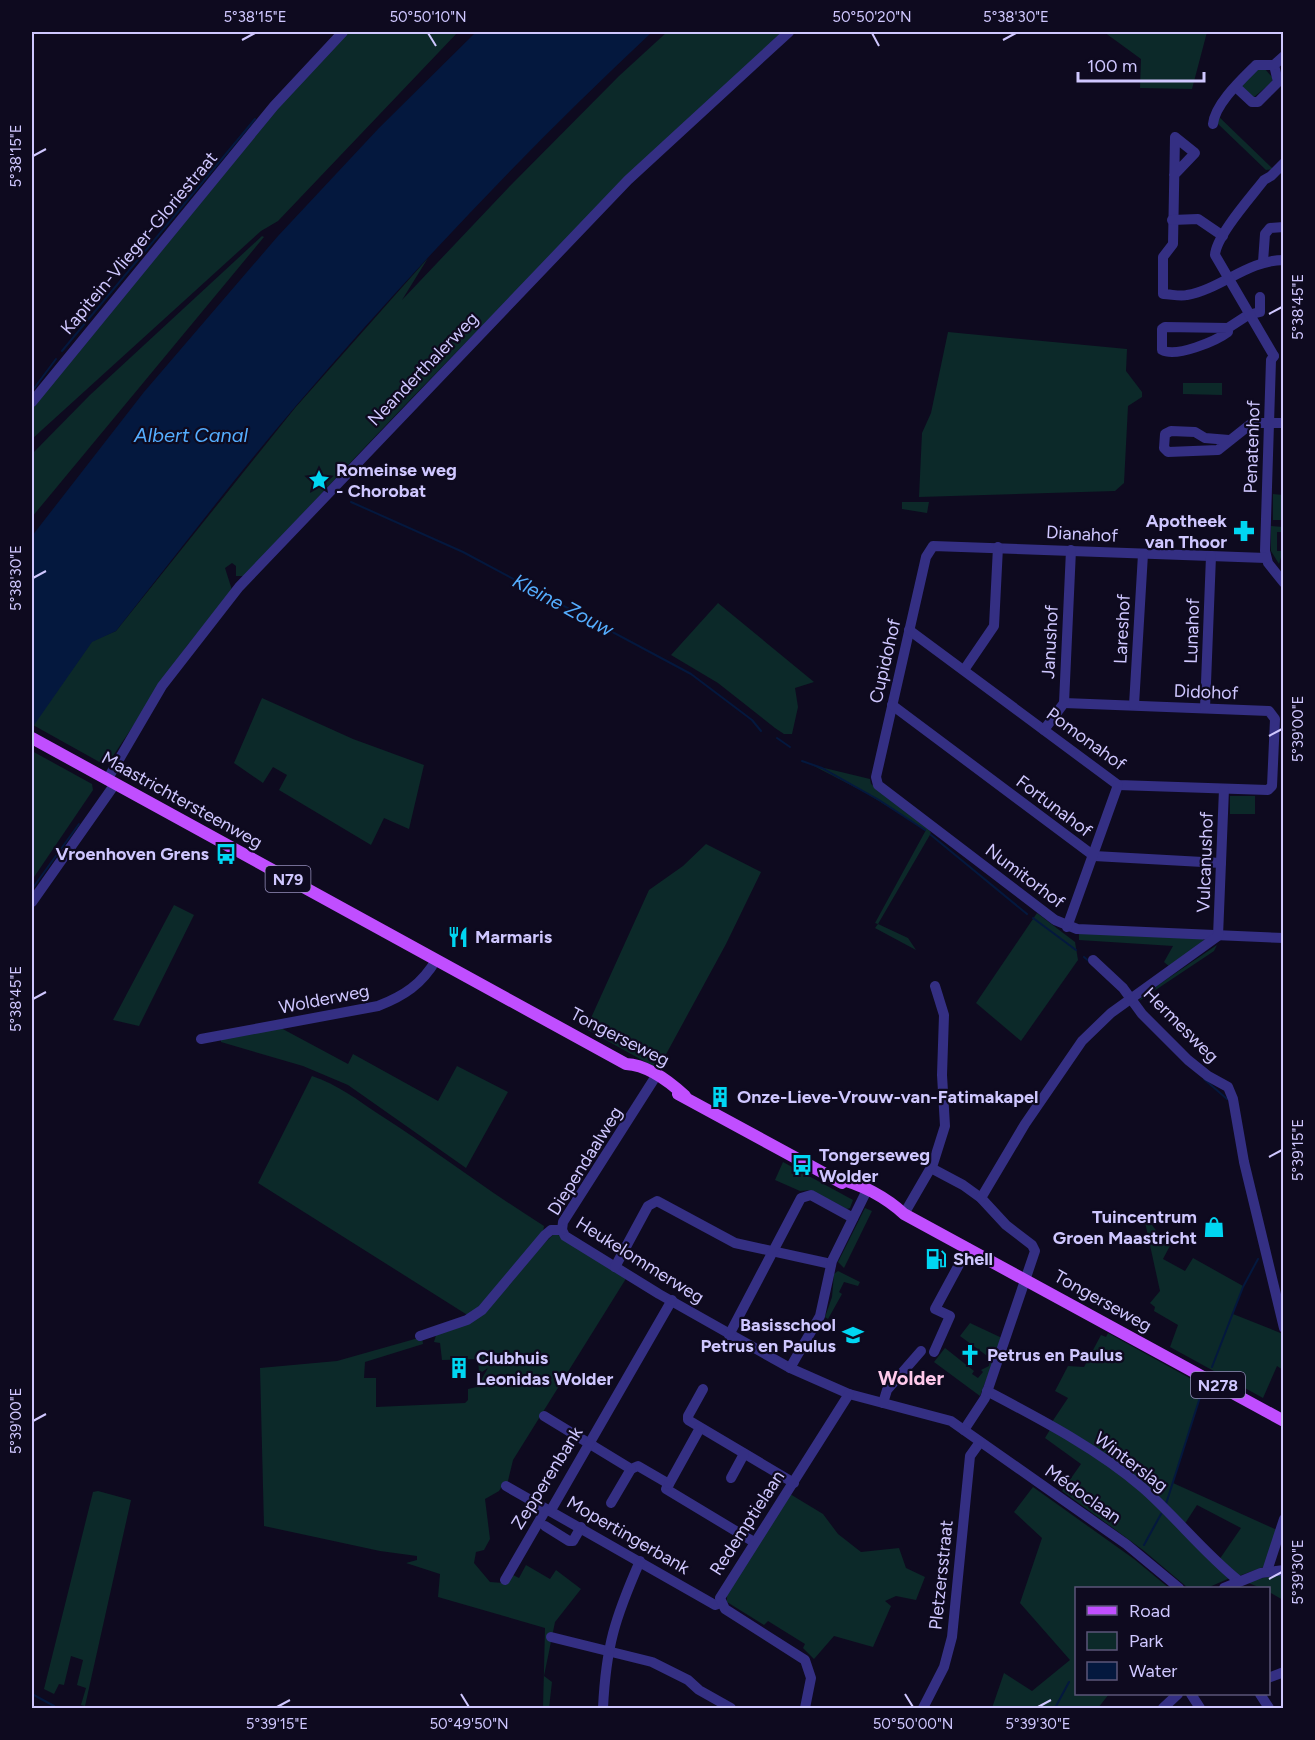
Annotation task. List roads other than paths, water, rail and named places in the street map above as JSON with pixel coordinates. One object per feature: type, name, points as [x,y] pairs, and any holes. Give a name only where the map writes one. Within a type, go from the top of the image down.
[{"type":"main road","name":"Maastrichtersteenweg","points":[[32,738],[536,1014]]},
{"type":"main road","name":"Tongerseweg","points":[[536,1014],[626,1064],[631,1070],[654,1079],[865,1193],[893,1212],[904,1214],[1026,1279],[1284,1421]]},
{"type":"street","name":"Kapitein-Vlieger-Gloriestraat","points":[[32,402],[274,106],[343,32]]},
{"type":"street","name":"Neanderthalerweg","points":[[32,902],[111,782],[117,760],[162,686],[239,587],[628,180],[789,32]]},
{"type":"street","points":[[1213,124],[1214,111],[1256,65],[1274,65],[1284,56]]},
{"type":"street","points":[[1237,88],[1252,102],[1258,102],[1278,82],[1274,65]]},
{"type":"street","name":"Penatenhof","points":[[1266,558],[1271,360],[1279,354],[1248,315],[1215,255],[1215,249],[1264,180],[1284,163]]},
{"type":"street","points":[[1174,175],[1173,244],[1163,257],[1163,294],[1184,296],[1263,262],[1284,260]]},
{"type":"street","points":[[1172,220],[1198,219],[1223,236]]},
{"type":"street","points":[[1263,262],[1264,234],[1270,228],[1284,227]]},
{"type":"street","points":[[1228,328],[1228,332],[1212,343],[1203,342],[1181,353],[1162,350],[1162,329],[1165,327],[1228,328],[1248,315],[1260,312],[1260,297]]},
{"type":"street","points":[[1229,440],[1206,438],[1196,432],[1171,431],[1165,434],[1164,448],[1168,452],[1218,450],[1252,423],[1284,423]]},
{"type":"street","name":"Dianahof","points":[[933,546],[1266,558]]},
{"type":"street","name":"Cupidohof","points":[[878,785],[876,777],[926,556],[933,546]]},
{"type":"street","points":[[964,670],[994,626],[998,547]]},
{"type":"street","name":"Janushof","points":[[1044,730],[1064,703],[1071,550]]},
{"type":"street","name":"Lareshof","points":[[1134,705],[1143,554]]},
{"type":"street","name":"Lunahof","points":[[1205,708],[1211,556]]},
{"type":"street","points":[[1266,558],[1284,583]]},
{"type":"street","name":"Pomonahof","points":[[909,630],[1118,785],[1268,790],[1272,786]]},
{"type":"street","name":"Didohof","points":[[1064,703],[1269,711],[1273,714],[1272,786]]},
{"type":"street","name":"Fortunahof","points":[[892,705],[1094,856],[1221,863]]},
{"type":"street","name":"Numitorhof","points":[[878,785],[1067,927],[1284,938]]},
{"type":"street","points":[[1067,927],[1118,785]]},
{"type":"street","name":"Vulcanushof","points":[[1218,936],[1224,789]]},
{"type":"street","points":[[981,1198],[1065,1064],[1105,1018],[1218,936]]},
{"type":"street","name":"Wolderweg","points":[[201,1039],[378,1006],[401,997],[425,979],[436,960]]},
{"type":"street","name":"Hermesweg","points":[[1093,960],[1188,1060],[1208,1076],[1228,1087],[1284,1328]]},
{"type":"street","points":[[904,1214],[931,1168],[939,1149],[946,1118],[942,1075],[944,1015],[935,986]]},
{"type":"street","name":"Diependaalweg","points":[[420,1336],[467,1320],[482,1310],[545,1235],[551,1230],[562,1230],[563,1222],[654,1079]]},
{"type":"street","points":[[931,1168],[963,1185],[981,1198],[1006,1225],[1033,1246],[1035,1252],[982,1404],[964,1430]]},
{"type":"street","points":[[790,1368],[820,1316],[831,1264],[865,1193]]},
{"type":"street","points":[[729,1335],[801,1198],[806,1195],[853,1218]]},
{"type":"street","points":[[615,1267],[648,1206],[657,1201],[730,1241],[772,1253],[831,1264]]},
{"type":"street","name":"Heukelommerweg","points":[[562,1230],[564,1235],[615,1267],[729,1335],[790,1368],[849,1394],[942,1417],[964,1430]]},
{"type":"street","points":[[934,1352],[950,1316],[940,1311],[968,1248]]},
{"type":"street","name":"Zepperenbank","points":[[505,1580],[544,1511],[551,1510],[672,1300]]},
{"type":"street","points":[[883,1403],[887,1390],[921,1351]]},
{"type":"street","points":[[703,1389],[687,1417],[700,1428],[794,1483]]},
{"type":"street","name":"Winterslag","points":[[987,1391],[1052,1428],[1129,1477],[1170,1514],[1211,1558],[1239,1581]]},
{"type":"street","name":"Redemptielaan","points":[[806,1708],[811,1673],[805,1660],[725,1609],[721,1603],[721,1593],[794,1483],[849,1394]]},
{"type":"street","points":[[544,1416],[631,1469]]},
{"type":"street","points":[[700,1428],[666,1489],[754,1542]]},
{"type":"street","name":"Médoclaan","points":[[964,1430],[1126,1544],[1178,1587]]},
{"type":"street","name":"Pletzersstraat","points":[[923,1708],[944,1667],[952,1637],[970,1456],[980,1442]]},
{"type":"street","points":[[731,1478],[744,1454]]},
{"type":"street","points":[[611,1503],[631,1469],[638,1466],[669,1484]]},
{"type":"street","name":"Mopertingerbank","points":[[506,1486],[714,1605],[721,1603]]},
{"type":"street","points":[[1267,1571],[1284,1519]]},
{"type":"street","points":[[545,1526],[569,1541],[573,1541],[581,1527]]},
{"type":"street","points":[[603,1708],[608,1649],[620,1606],[640,1561]]},
{"type":"street","points":[[1226,1587],[1267,1571],[1284,1569]]},
{"type":"street","points":[[551,1637],[569,1640],[575,1645],[608,1649],[652,1662],[688,1680],[699,1690],[731,1708]]},
{"type":"street","points":[[1270,1678],[1284,1672]]},
{"type":"street","points":[[1162,1708],[1177,1695]]},
{"type":"street","points":[[1192,1695],[1200,1708]]},
{"type":"street","points":[[1261,1695],[1269,1708]]},
{"type":"water","name":"Albert Canal","points":[[476,32],[652,32],[513,168],[337,358],[204,518],[116,631],[92,642],[32,728],[32,536],[144,392],[278,236],[379,128]]},
{"type":"waterway","points":[[62,351],[255,119]]},
{"type":"waterway","points":[[32,391],[56,359]]},
{"type":"waterway","name":"Kleine Zouw","points":[[351,502],[463,552],[691,674],[752,720],[761,731]]},
{"type":"waterway","name":"Kleine Zouw","points":[[777,738],[790,747]]},
{"type":"waterway","name":"Kleine Zouw","points":[[802,761],[822,768],[879,800],[925,830]]},
{"type":"waterway","points":[[32,889],[79,824]]},
{"type":"waterway","name":"Kleine Zouw","points":[[931,835],[1027,914]]},
{"type":"waterway","name":"Kleine Zouw","points":[[1033,918],[1076,950]]},
{"type":"waterway","name":"Kleine Zouw","points":[[1084,957],[1090,962]]},
{"type":"waterway","name":"Kleine Zouw","points":[[1204,1079],[1227,1099]]},
{"type":"waterway","name":"Kleine Zouw","points":[[1212,1367],[1243,1287],[1258,1259]]},
{"type":"waterway","name":"Kleine Zouw","points":[[1166,1504],[1202,1391]]},
{"type":"waterway","name":"Kleine Zouw","points":[[1144,1545],[1161,1514]]},
{"type":"waterway","name":"Kleine Zouw","points":[[1055,1708],[1069,1682]]},
{"type":"waterway","points":[[32,1694],[54,1706]]},
{"type":"place","name":"Romeinse weg - Chorobat","points":[[319,480]]},
{"type":"place","name":"Apotheek van Thoor","points":[[1244,531]]},
{"type":"place","name":"Vroenhoven Grens","points":[[226,854]]},
{"type":"place","name":"Marmaris","points":[[458,937]]},
{"type":"place","name":"Onze-Lieve-Vrouw-van-Fatimakapel","points":[[720,1097]]},
{"type":"place","name":"Tongerseweg Wolder","points":[[802,1165]]},
{"type":"place","name":"Tuincentrum Groen Maastricht","points":[[1214,1227]]},
{"type":"place","name":"Shell","points":[[936,1259]]},
{"type":"place","name":"Basisschool Petrus en Paulus","points":[[853,1335]]},
{"type":"place","name":"Petrus en Paulus","points":[[970,1355]]},
{"type":"place","name":"Clubhuis Leonidas Wolder","points":[[459,1368]]},
{"type":"district","name":"Wolder","points":[[911,1378]]}]
